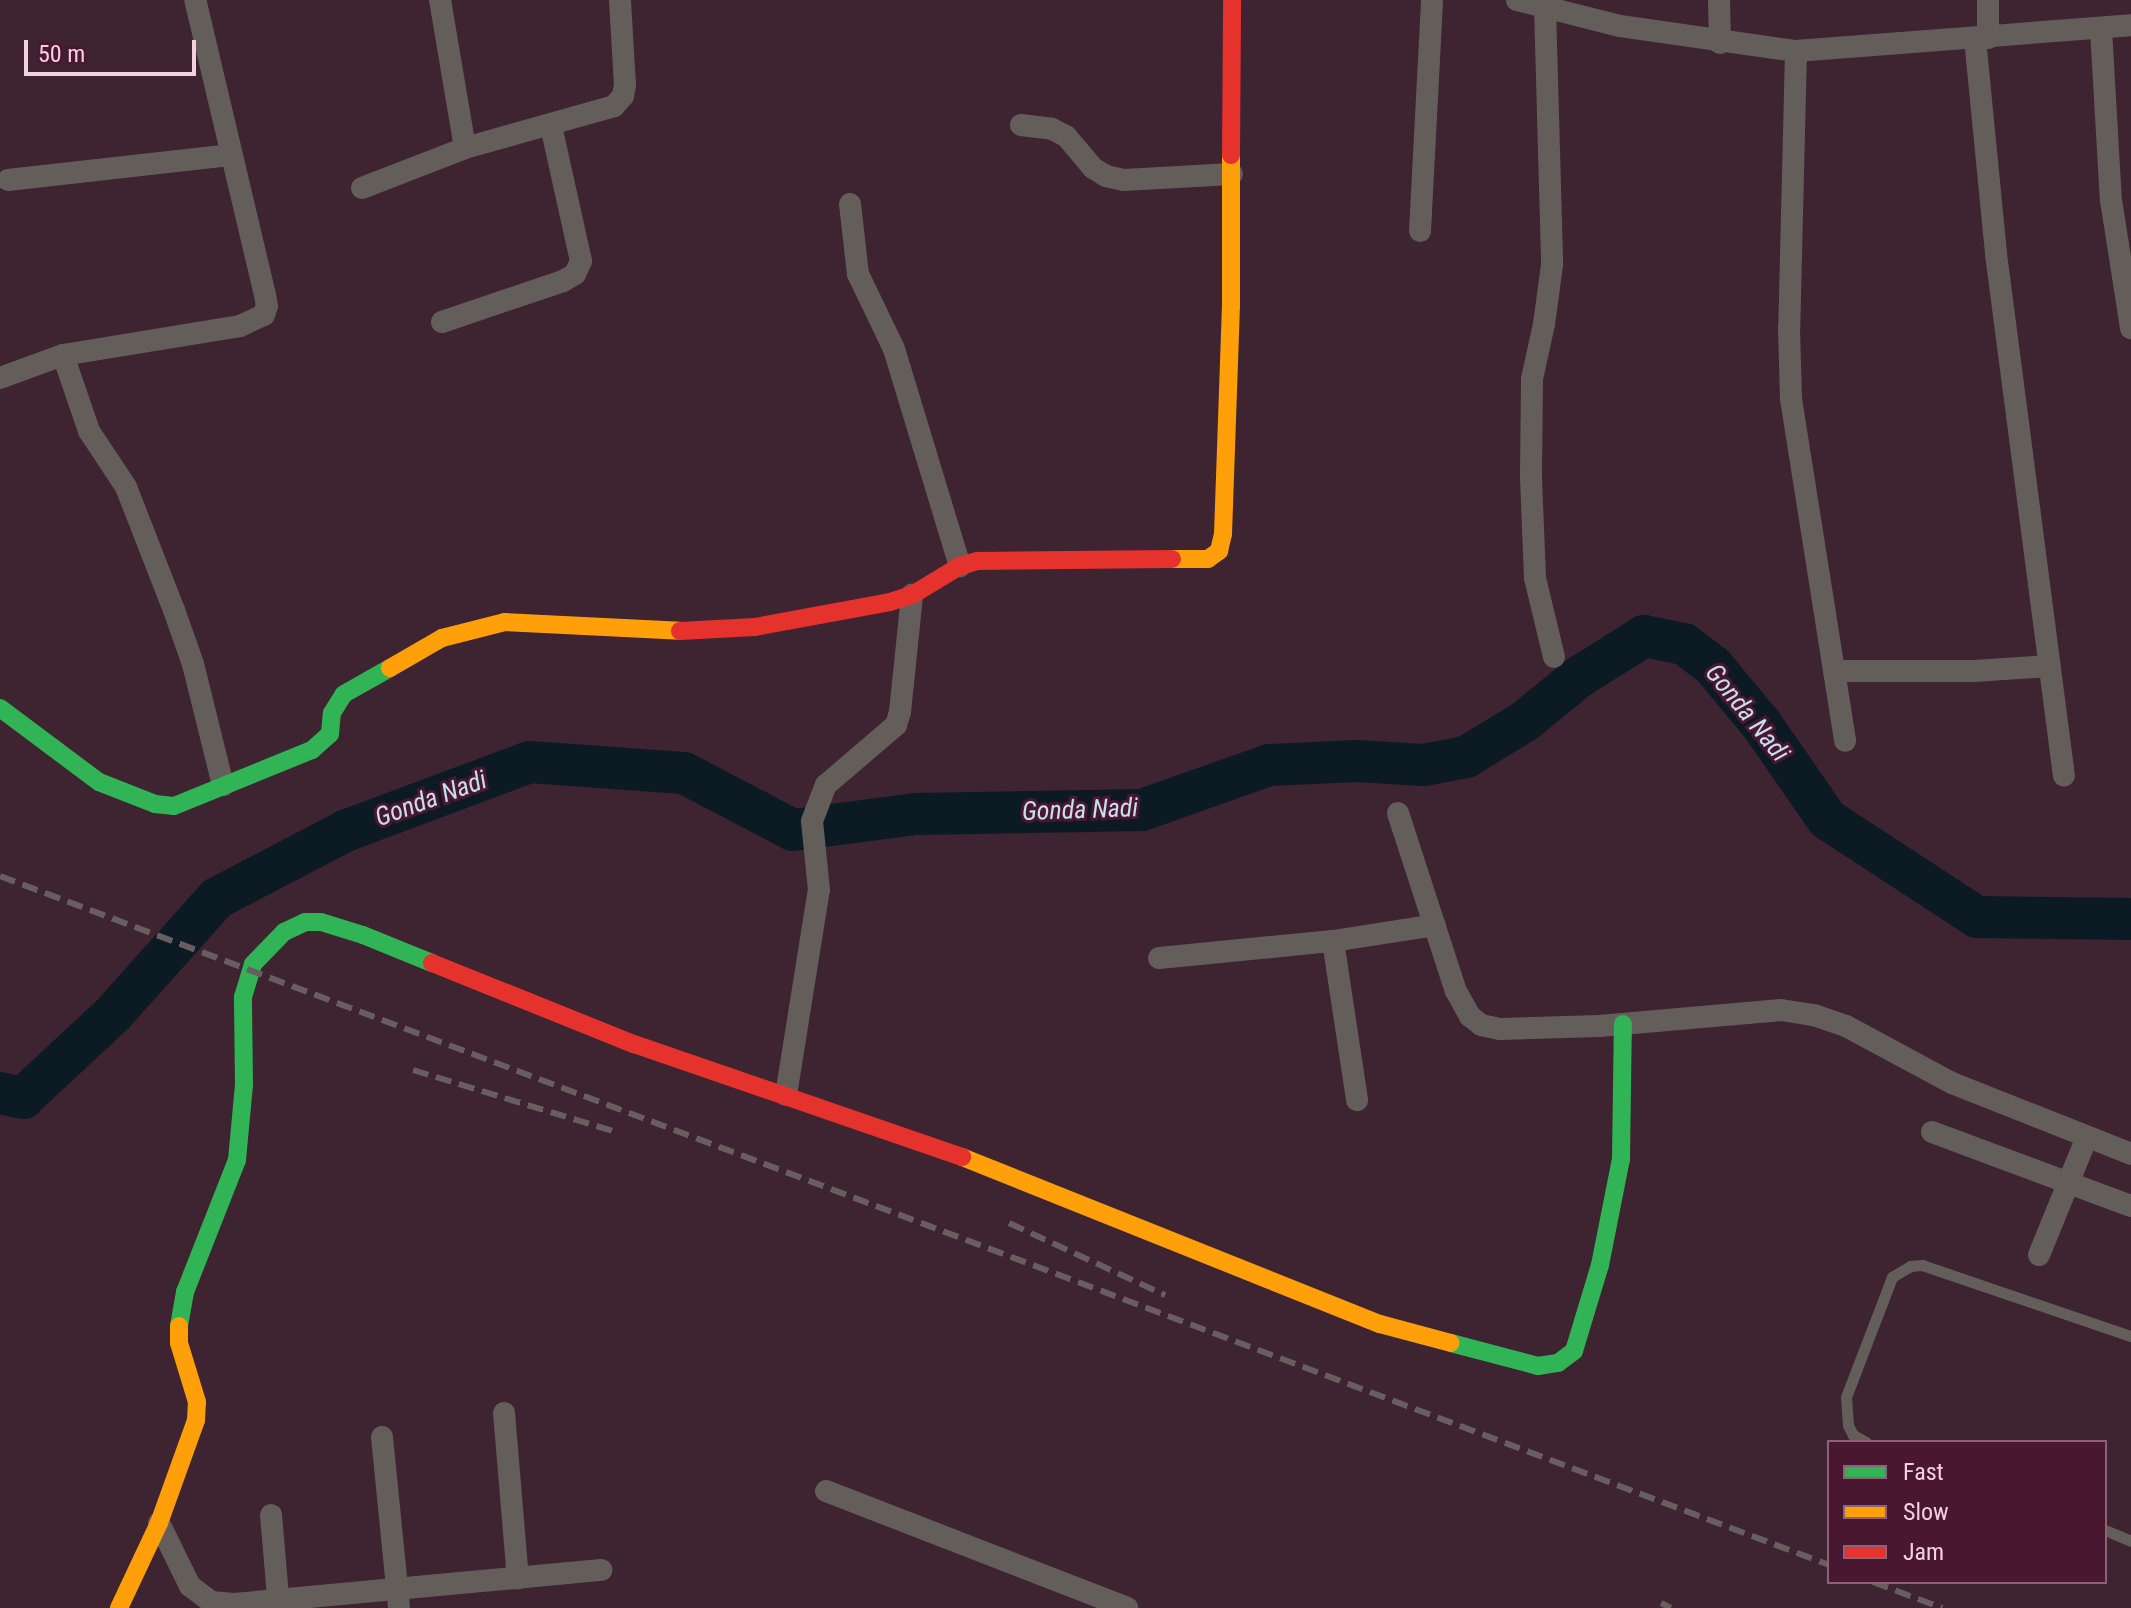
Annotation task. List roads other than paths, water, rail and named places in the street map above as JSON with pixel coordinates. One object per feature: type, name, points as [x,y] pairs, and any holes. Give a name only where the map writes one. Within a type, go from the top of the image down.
[{"type":"street","points":[[0,377],[63,355],[240,326],[264,315],[265,295],[195,0]]},
{"type":"street","points":[[440,0],[465,148]]},
{"type":"street","points":[[362,188],[465,148],[604,112],[623,96],[620,0]]},
{"type":"street","points":[[0,708],[99,782],[155,804],[174,806],[191,802],[223,785],[312,750],[330,734],[332,713],[344,694],[442,638],[480,627],[505,622],[679,631],[755,627],[912,595],[960,566],[1005,558],[1194,562],[1208,559],[1219,551],[1223,534],[1230,322],[1232,0]]},
{"type":"street","points":[[1420,231],[1432,0]]},
{"type":"street","points":[[1517,0],[1620,26],[1720,43],[1796,51],[1982,39],[2131,25]]},
{"type":"street","points":[[1719,0],[1720,43]]},
{"type":"street","points":[[1988,0],[1982,39],[1996,254],[2064,776]]},
{"type":"street","points":[[1545,7],[1552,265],[1532,379],[1531,478],[1535,578],[1554,657]]},
{"type":"street","points":[[2101,29],[2111,200],[2131,328]]},
{"type":"street","points":[[1796,51],[1789,312],[1791,399],[1845,741]]},
{"type":"street","points":[[1021,125],[1052,129],[1066,136],[1093,168],[1124,180],[1232,174]]},
{"type":"street","points":[[442,322],[563,281],[575,274],[581,261],[551,126]]},
{"type":"street","points":[[8,180],[230,155]]},
{"type":"street","points":[[850,204],[858,274],[894,349],[960,566]]},
{"type":"street","points":[[63,355],[89,431],[126,487],[174,610],[193,664],[223,785]]},
{"type":"street","points":[[786,1095],[819,890],[812,821],[826,785],[896,725],[912,595]]},
{"type":"street","points":[[1834,671],[1974,671],[2050,666]]},
{"type":"street","points":[[1398,813],[1456,991],[1470,1016],[1481,1025],[1500,1029],[1623,1024],[1781,1010],[1814,1015],[1846,1026],[1952,1083],[2131,1154]]},
{"type":"street","points":[[119,1608],[159,1523],[196,1420],[197,1402],[179,1343],[179,1327],[185,1292],[237,1160],[244,1085],[243,997],[253,964],[284,932],[305,922],[321,922],[363,935],[634,1044],[986,1165],[1228,1266],[1380,1324],[1549,1366],[1574,1351],[1600,1265],[1621,1159],[1623,1024]]},
{"type":"street","points":[[1159,958],[1333,941],[1435,925]]},
{"type":"street","points":[[1333,941],[1357,1100]]},
{"type":"street","points":[[1932,1132],[2131,1206]]},
{"type":"street","points":[[2039,1255],[2087,1137]]},
{"type":"street","points":[[504,1413],[518,1578]]},
{"type":"street","points":[[382,1437],[398,1599]]},
{"type":"street","points":[[826,1491],[1127,1608]]},
{"type":"street","points":[[271,1515],[279,1604]]},
{"type":"street","points":[[159,1523],[190,1586],[211,1602],[279,1604],[398,1599],[518,1578],[601,1570]]},
{"type":"lane","points":[[1862,1440],[1853,1435],[1848,1425],[1846,1397],[1892,1277],[1910,1266],[1922,1265],[2131,1336]]},
{"type":"lane","points":[[2107,1531],[2131,1541]]},
{"type":"waterway","name":"Gonda Nadi","points":[[0,1093],[23,1098],[114,1013],[217,898],[345,831],[530,762],[684,773],[793,830],[916,814],[1142,810],[1269,765],[1356,761],[1424,765],[1466,757],[1525,721],[1579,677],[1644,636],[1684,644],[1713,666],[1762,725],[1827,819],[1977,917],[2131,919]]},
{"type":"railway","points":[[0,876],[1827,1564]]},
{"type":"railway","points":[[413,1070],[616,1132]]},
{"type":"railway","points":[[1009,1223],[1165,1295]]},
{"type":"railway","points":[[1878,1584],[1942,1608]]},
{"type":"railway","points":[[1661,1603],[1671,1608]]}]
